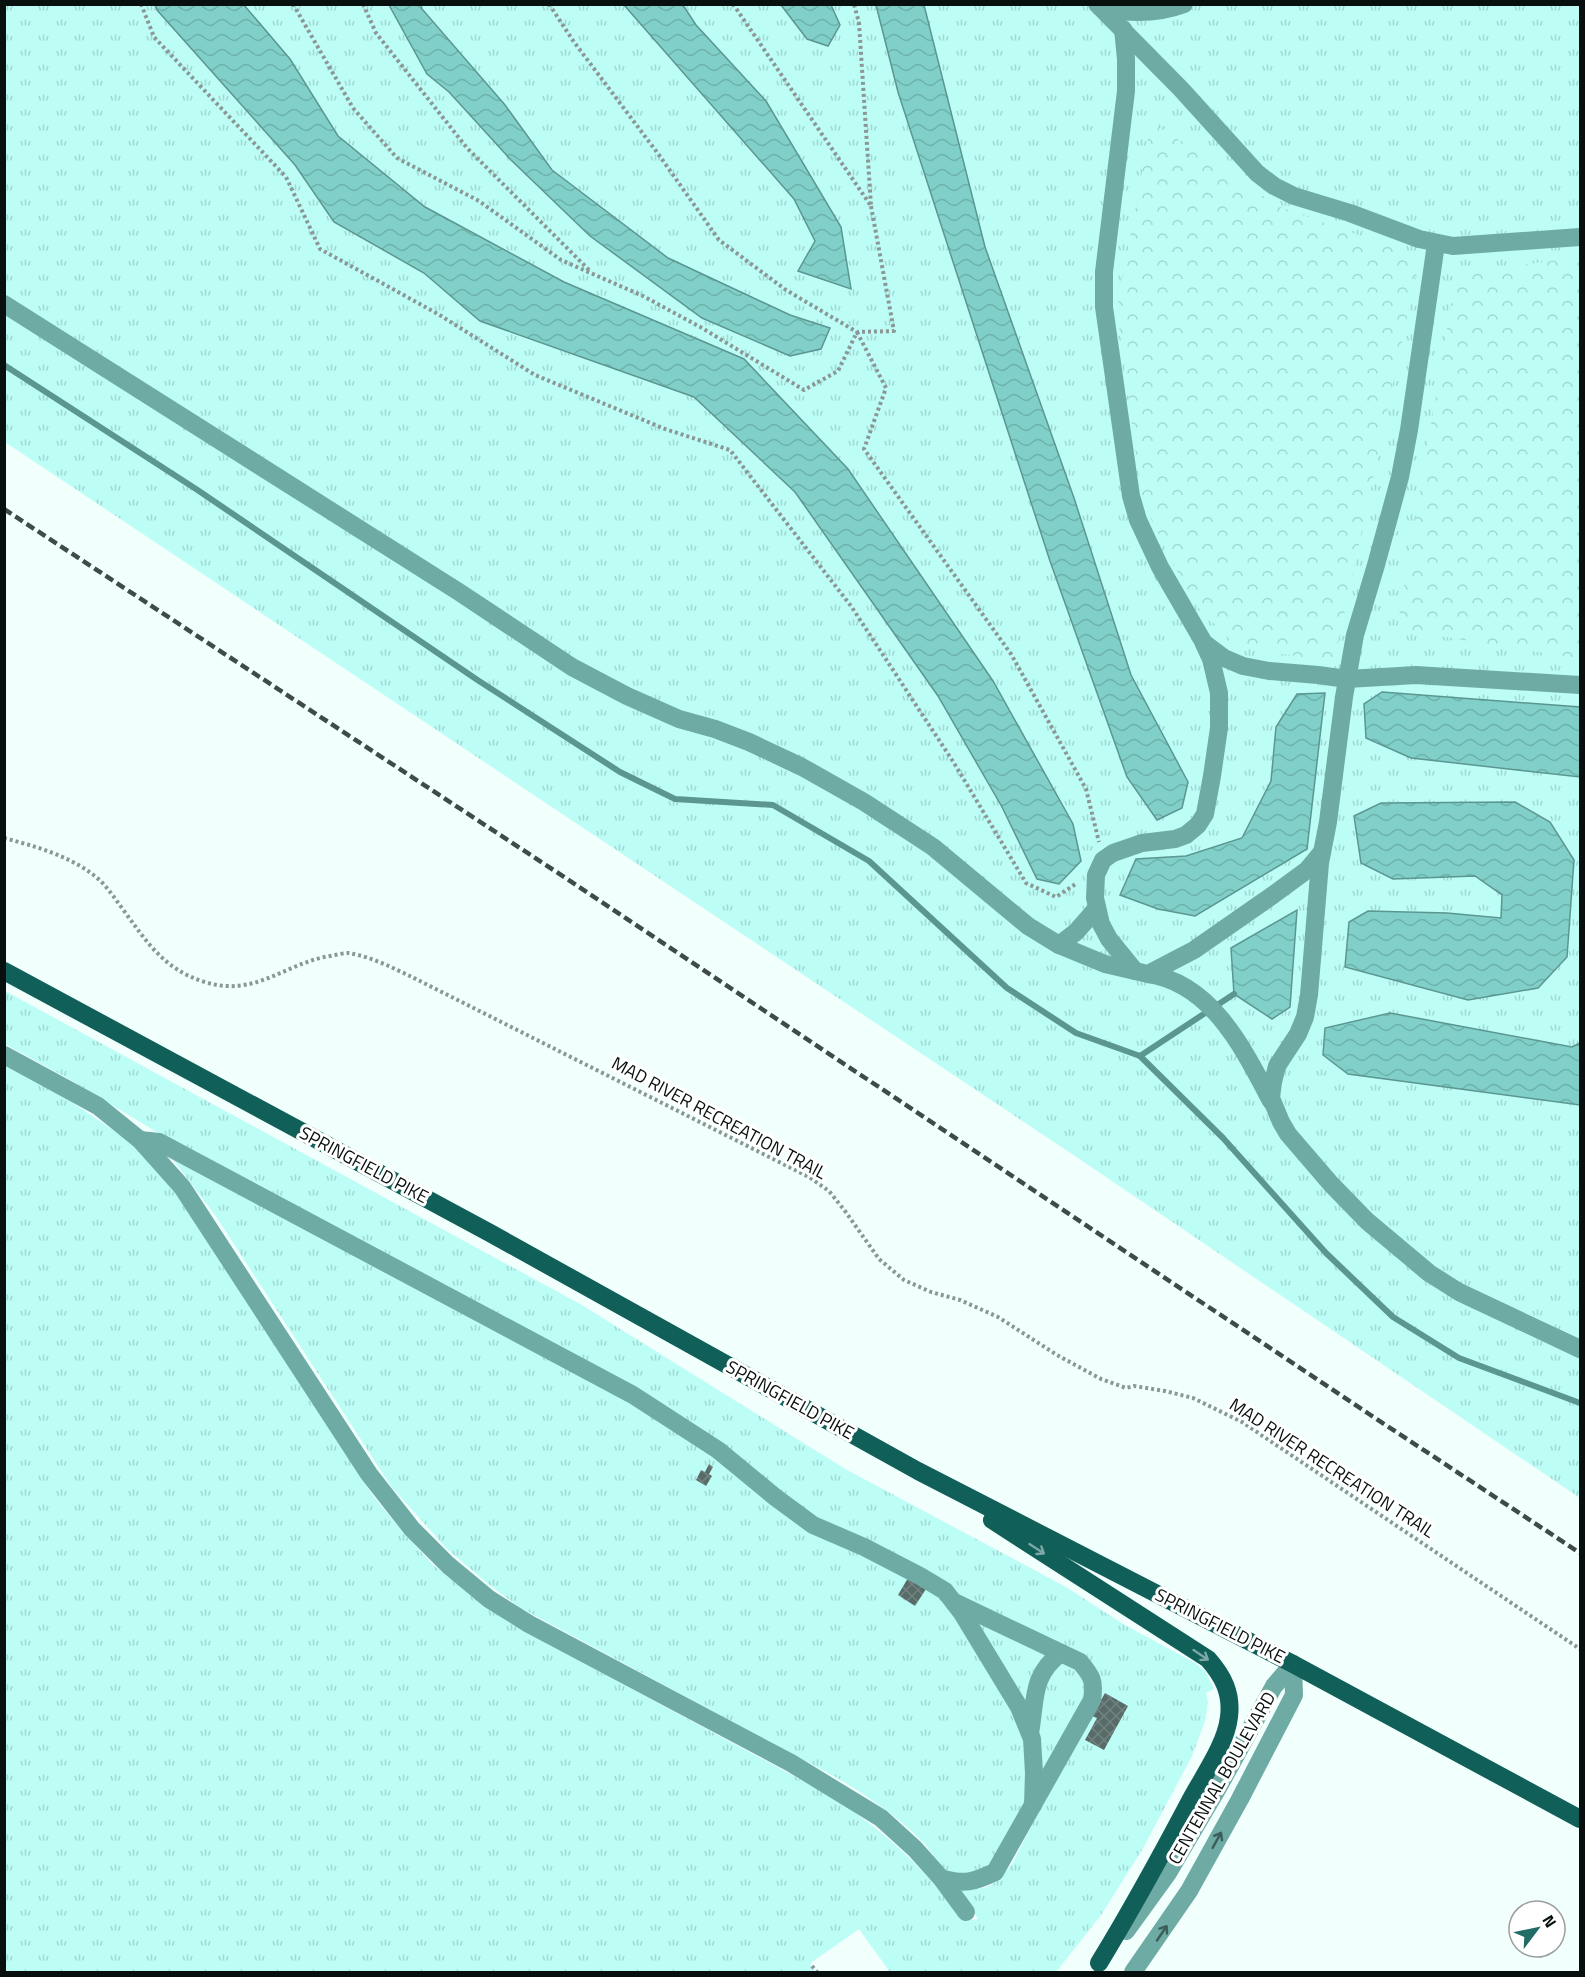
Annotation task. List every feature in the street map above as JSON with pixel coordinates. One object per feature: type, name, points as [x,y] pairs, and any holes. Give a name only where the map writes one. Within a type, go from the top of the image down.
[{"type":"main road","name":"SPRINGFIELD PIKE","points":[[4,971],[479,1228],[918,1471],[1293,1664],[1581,1819]]},
{"type":"main road","points":[[918,1471],[1208,1659],[1225,1682],[1230,1701],[1226,1733],[1138,1899],[1095,1968]]},
{"type":"street","points":[[1098,5],[1118,12],[1184,4]]},
{"type":"street","points":[[1098,5],[1181,89],[1257,173],[1294,196],[1350,213],[1436,244],[1453,246],[1581,237]]},
{"type":"street","points":[[1123,29],[1126,92],[1104,272],[1106,319],[1127,454],[1131,496],[1138,520],[1160,567],[1204,643],[1211,659],[1219,693],[1219,728],[1212,776],[1204,814],[1198,825],[1175,839],[1142,843],[1113,853],[1103,860],[1095,876],[1097,908],[1101,924],[1109,939],[1142,973]]},
{"type":"street","points":[[1436,244],[1409,430],[1376,565],[1355,634],[1347,679],[1322,852],[1305,1017],[1298,1034],[1277,1066],[1271,1098],[1288,1134],[1331,1184],[1367,1221],[1429,1273],[1459,1292],[1581,1348]]},
{"type":"street","points":[[4,304],[598,682],[679,719],[749,742],[802,767],[864,802],[933,848],[1028,926],[1059,945],[1105,964],[1176,981],[1192,990],[1222,1020],[1236,1038],[1274,1105]]},
{"type":"street","points":[[1204,643],[1224,658],[1243,666],[1269,671],[1347,679],[1416,675],[1581,685]]},
{"type":"street","points":[[1142,973],[1194,950],[1307,870],[1322,852]]},
{"type":"street","points":[[1059,945],[1076,932],[1097,908]]},
{"type":"street","points":[[4,1055],[99,1106],[140,1140],[182,1187],[369,1474],[412,1529],[448,1565],[489,1599],[529,1624],[791,1763],[881,1818],[915,1849],[941,1878],[966,1912]]},
{"type":"street","points":[[140,1140],[159,1142],[633,1395],[718,1450],[813,1525],[864,1547],[945,1591],[1019,1707],[1030,1733],[1034,1773],[1033,1805]]},
{"type":"street","points":[[941,1878],[959,1883],[976,1880],[995,1872],[1092,1700],[1094,1685],[1090,1674],[1080,1662],[953,1601]]},
{"type":"street","points":[[1030,1733],[1035,1691],[1043,1671],[1061,1653]]},
{"type":"street","name":"CENTENNAL BOULEVARD","points":[[1095,1968],[1126,1931],[1168,1873],[1274,1686],[1293,1664]]},
{"type":"street","name":"CENTENNAL BOULEVARD","points":[[1133,1972],[1189,1892],[1294,1695],[1293,1664]]},
{"type":"path","points":[[141,4],[154,37],[286,177],[320,249],[438,314],[535,375],[666,429],[730,450],[851,606],[954,763],[1026,883],[1056,897],[1079,881]]},
{"type":"path","points":[[293,4],[353,108],[397,158],[479,201],[561,260],[643,296],[702,328],[804,390],[838,371],[856,332]]},
{"type":"path","points":[[363,4],[376,33],[467,148],[594,275]]},
{"type":"path","points":[[549,4],[574,42],[659,155],[719,240],[786,290],[856,332],[886,388],[864,449],[1011,654],[1086,789],[1103,860]]},
{"type":"path","points":[[733,4],[871,206]]},
{"type":"path","points":[[854,4],[859,23],[871,206],[894,331],[856,332]]},
{"type":"path","name":"MAD RIVER RECREATION TRAIL","points":[[4,838],[36,847],[71,861],[93,875],[109,890],[145,941],[162,960],[182,974],[208,984],[239,987],[272,978],[314,958],[348,953],[382,963],[753,1148],[809,1177],[829,1191],[879,1259],[904,1280],[932,1292],[960,1300],[998,1317],[1057,1355],[1101,1379],[1126,1388],[1134,1386],[1193,1398],[1242,1422],[1581,1649]]},
{"type":"path","points":[[812,1966],[817,1972]]},
{"type":"green space","points":[[4,5],[1580,5],[1580,1498],[1075,1156],[5,442]]},
{"type":"green space","points":[[1151,122],[1280,207],[1420,257],[1334,662],[1237,647],[1192,601],[1142,501],[1117,310]]},
{"type":"green space","points":[[1580,257],[1580,659],[1397,629],[1456,274]]},
{"type":"green space","points":[[5,991],[580,1304],[847,1470],[1066,1587],[1123,1624],[1195,1663],[1205,1671],[1214,1689],[1206,1693],[1208,1702],[1205,1721],[1192,1756],[1142,1850],[1101,1915],[1056,1972],[890,1972],[859,1929],[812,1962],[810,1965],[815,1972],[5,1972],[4,1065],[60,1094],[129,1141],[172,1188],[374,1497],[433,1565],[478,1601],[528,1633],[833,1797],[871,1825],[920,1868],[964,1921],[978,1919],[959,1890],[990,1886],[1012,1864],[1078,1734],[1093,1673],[951,1590],[813,1515],[731,1453],[170,1140],[5,1044]]},
{"type":"green space","points":[[168,1153],[629,1398],[726,1463],[930,1588],[950,1607],[1024,1731],[1028,1783],[1022,1818],[991,1870],[965,1876],[950,1872],[943,1867],[925,1844],[893,1815],[861,1793],[519,1607],[446,1548],[391,1486],[215,1215]]},
{"type":"green space","points":[[966,1609],[1068,1661],[1084,1676],[1087,1696],[1042,1783],[1037,1744]]},
{"type":"water","points":[[155,5],[244,5],[290,59],[338,136],[425,207],[564,282],[744,359],[848,469],[993,681],[1073,824],[1081,861],[1059,884],[1037,879],[1002,807],[938,696],[795,492],[694,397],[480,321],[424,273],[334,222],[295,165]]},
{"type":"water","points":[[389,5],[421,5],[422,9],[505,105],[552,170],[668,258],[790,315],[830,328],[821,349],[790,356],[702,318],[590,236],[511,160],[449,92],[427,74]]},
{"type":"water","points":[[624,5],[683,5],[696,25],[766,101],[841,227],[851,289],[798,271],[815,241],[794,199]]},
{"type":"water","points":[[781,5],[831,5],[840,25],[828,46],[807,39]]},
{"type":"water","points":[[876,5],[924,5],[985,247],[1074,498],[1131,675],[1188,782],[1182,808],[1157,820],[1127,777],[1050,561],[898,92]]},
{"type":"water","points":[[1382,692],[1580,707],[1580,777],[1411,758],[1366,738],[1364,704]]},
{"type":"water","points":[[1325,693],[1307,849],[1195,916],[1158,909],[1120,895],[1136,859],[1186,856],[1242,838],[1271,781],[1276,727],[1297,694]]},
{"type":"water","points":[[1515,802],[1550,822],[1574,860],[1567,957],[1538,988],[1468,1000],[1345,967],[1349,922],[1368,911],[1447,913],[1501,918],[1502,895],[1475,876],[1393,879],[1361,863],[1354,816],[1381,803]]},
{"type":"water","points":[[1297,910],[1290,1007],[1272,1019],[1234,994],[1231,948]]},
{"type":"water","points":[[1390,1013],[1572,1047],[1580,1043],[1580,1105],[1348,1074],[1323,1055],[1325,1028]]},
{"type":"building","points":[[709,1464],[713,1467],[709,1474],[712,1476],[706,1486],[696,1480],[701,1470],[705,1472]]},
{"type":"building","points":[[908,1578],[926,1589],[915,1606],[898,1595]]},
{"type":"building","points":[[1105,1693],[1128,1706],[1104,1750],[1085,1740],[1097,1718],[1092,1716]]},
{"type":"waterway","points":[[4,365],[196,489],[479,681],[620,772],[675,799],[773,805],[869,861],[1007,988],[1076,1033],[1140,1056],[1223,1138],[1326,1253],[1393,1317],[1459,1358],[1580,1403]]},
{"type":"waterway","points":[[1140,1056],[1234,994]]},
{"type":"railway","points":[[4,509],[555,871],[1580,1553]]}]
